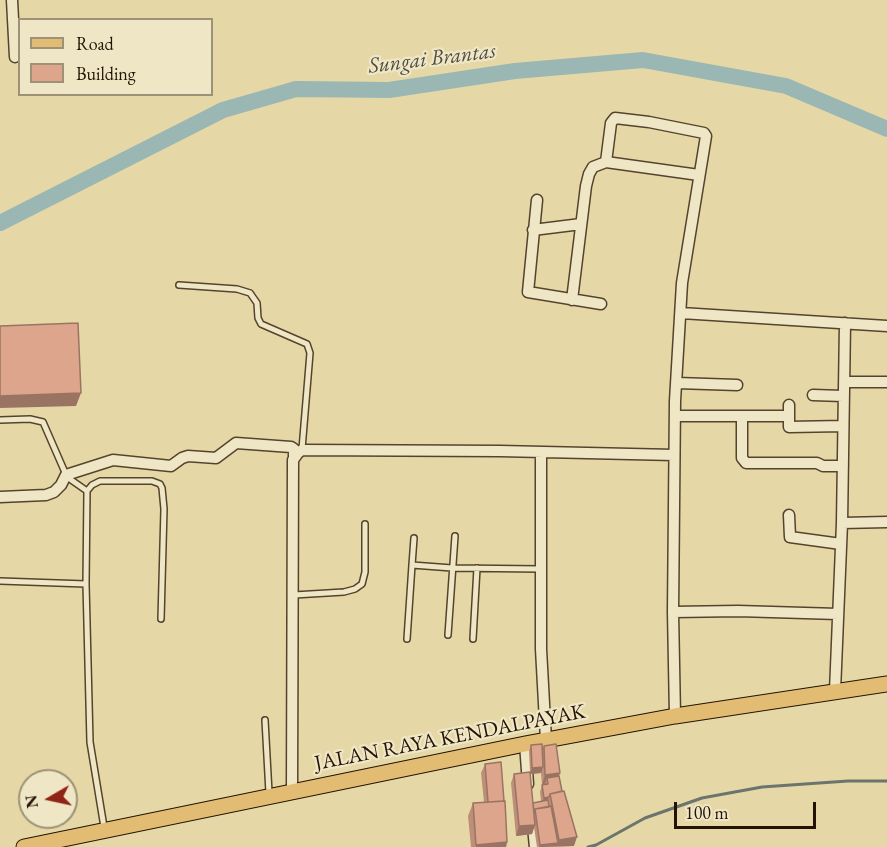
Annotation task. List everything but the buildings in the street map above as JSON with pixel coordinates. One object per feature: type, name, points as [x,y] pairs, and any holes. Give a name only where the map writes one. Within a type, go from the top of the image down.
[{"type":"main road","name":"JALAN RAYA KENDALPAYAK","points":[[24,847],[44,845],[105,830],[546,740],[675,716],[887,684]]},
{"type":"street","points":[[12,0],[15,57]]},
{"type":"street","points":[[606,162],[612,120],[617,118],[634,119],[705,134],[682,283],[675,401],[673,612],[675,716]]},
{"type":"street","points":[[572,300],[589,174],[595,165],[606,162],[699,175]]},
{"type":"street","points":[[537,200],[528,292],[601,304]]},
{"type":"street","points":[[534,230],[581,224]]},
{"type":"street","points":[[681,313],[887,326]]},
{"type":"street","points":[[835,691],[842,523],[844,323]]},
{"type":"street","points":[[844,382],[887,382]]},
{"type":"street","points":[[677,383],[737,385]]},
{"type":"street","points":[[813,395],[843,396]]},
{"type":"street","points":[[676,416],[742,416],[789,411],[789,427],[843,426]]},
{"type":"street","points":[[742,416],[742,458],[746,463],[843,466]]},
{"type":"street","points":[[0,497],[46,495],[54,492],[66,475],[113,460],[171,466],[188,456],[216,458],[236,443],[294,449],[298,454],[292,792]]},
{"type":"street","points":[[298,454],[541,452],[674,455]]},
{"type":"street","points":[[541,452],[541,649],[546,740]]},
{"type":"street","points":[[789,515],[790,537],[841,544]]},
{"type":"street","points":[[842,523],[887,522]]},
{"type":"street","points":[[673,612],[838,614]]},
{"type":"street","points":[[525,744],[535,847]]},
{"type":"lane","points":[[178,285],[228,288],[249,293],[257,303],[258,318],[261,324],[307,344],[310,353],[298,454]]},
{"type":"lane","points":[[0,420],[30,419],[43,422],[66,475],[76,485],[87,491]]},
{"type":"lane","points":[[105,830],[90,742],[86,584],[87,491],[100,481],[152,481],[160,484],[164,492],[161,619]]},
{"type":"lane","points":[[294,595],[344,592],[362,584],[365,572],[365,524]]},
{"type":"lane","points":[[448,635],[455,536]]},
{"type":"lane","points":[[407,639],[414,538]]},
{"type":"lane","points":[[412,565],[541,569]]},
{"type":"lane","points":[[474,639],[477,568]]},
{"type":"lane","points":[[0,581],[86,584]]},
{"type":"lane","points":[[265,720],[269,796]]},
{"type":"waterway","name":"Sungai Brantas","points":[[0,223],[223,110],[296,89],[389,90],[515,71],[643,60],[786,86],[887,129]]},
{"type":"waterway","points":[[588,847],[596,845],[645,818],[702,798],[762,787],[848,781],[887,781]]}]
